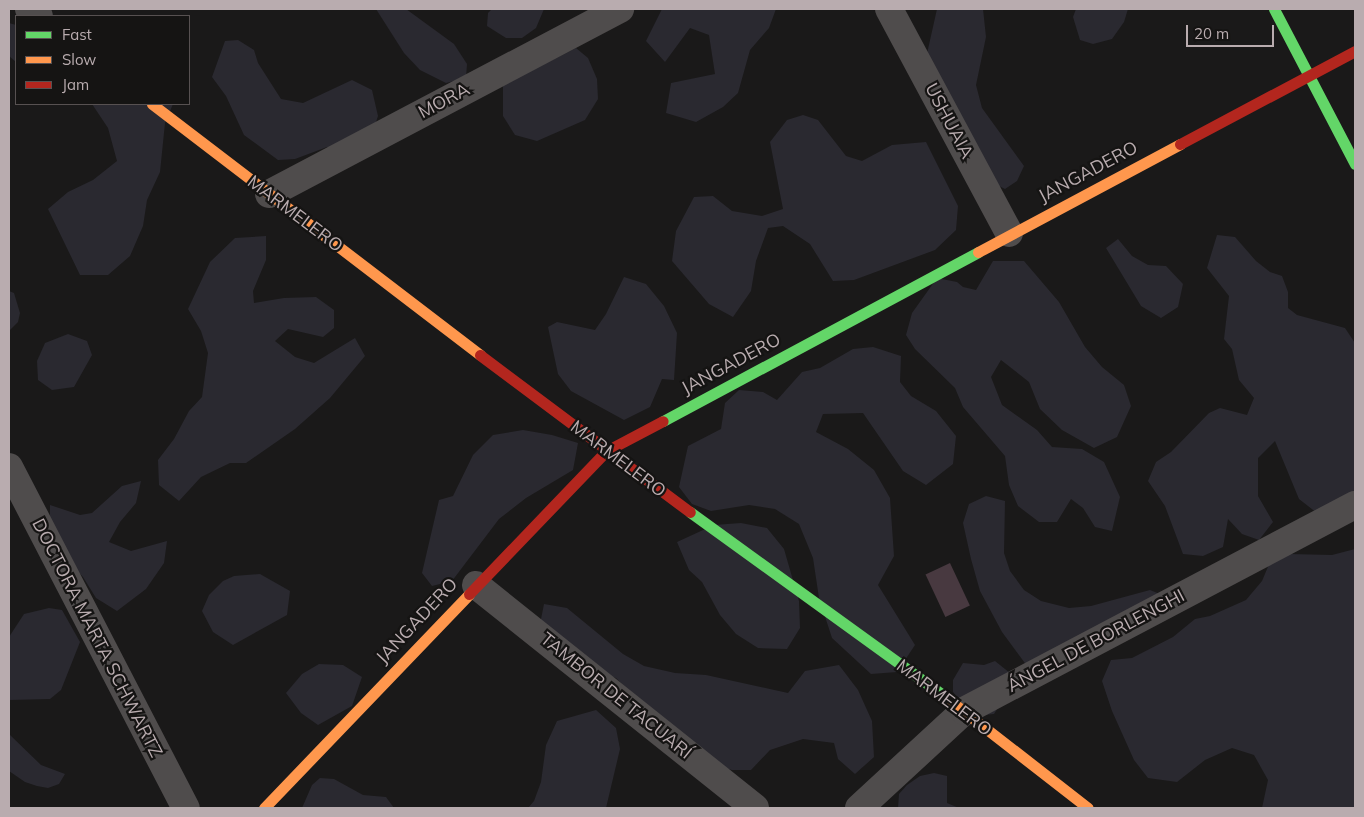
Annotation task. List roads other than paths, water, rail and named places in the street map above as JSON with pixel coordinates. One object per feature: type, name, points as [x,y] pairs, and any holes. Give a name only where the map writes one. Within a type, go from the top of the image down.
[{"type":"main road","points":[[1274,9],[1355,164]]},
{"type":"main road","name":"JANGADERO","points":[[264,808],[606,451],[1010,233],[1355,51]]},
{"type":"main road","name":"MARMELERO","points":[[153,105],[606,451],[964,711],[1088,808]]},
{"type":"street","name":"MORA","points":[[269,194],[620,9]]},
{"type":"street","name":"USHUAIA","points":[[889,9],[1010,233]]},
{"type":"street","name":"DOCTORA MARTA SCHWARTZ","points":[[9,467],[186,808]]},
{"type":"street","name":"ÁNGEL DE BORLENGHI","points":[[859,808],[964,711],[1355,505]]},
{"type":"street","name":"TAMBOR DE TACUARÍ","points":[[476,585],[755,808]]}]
